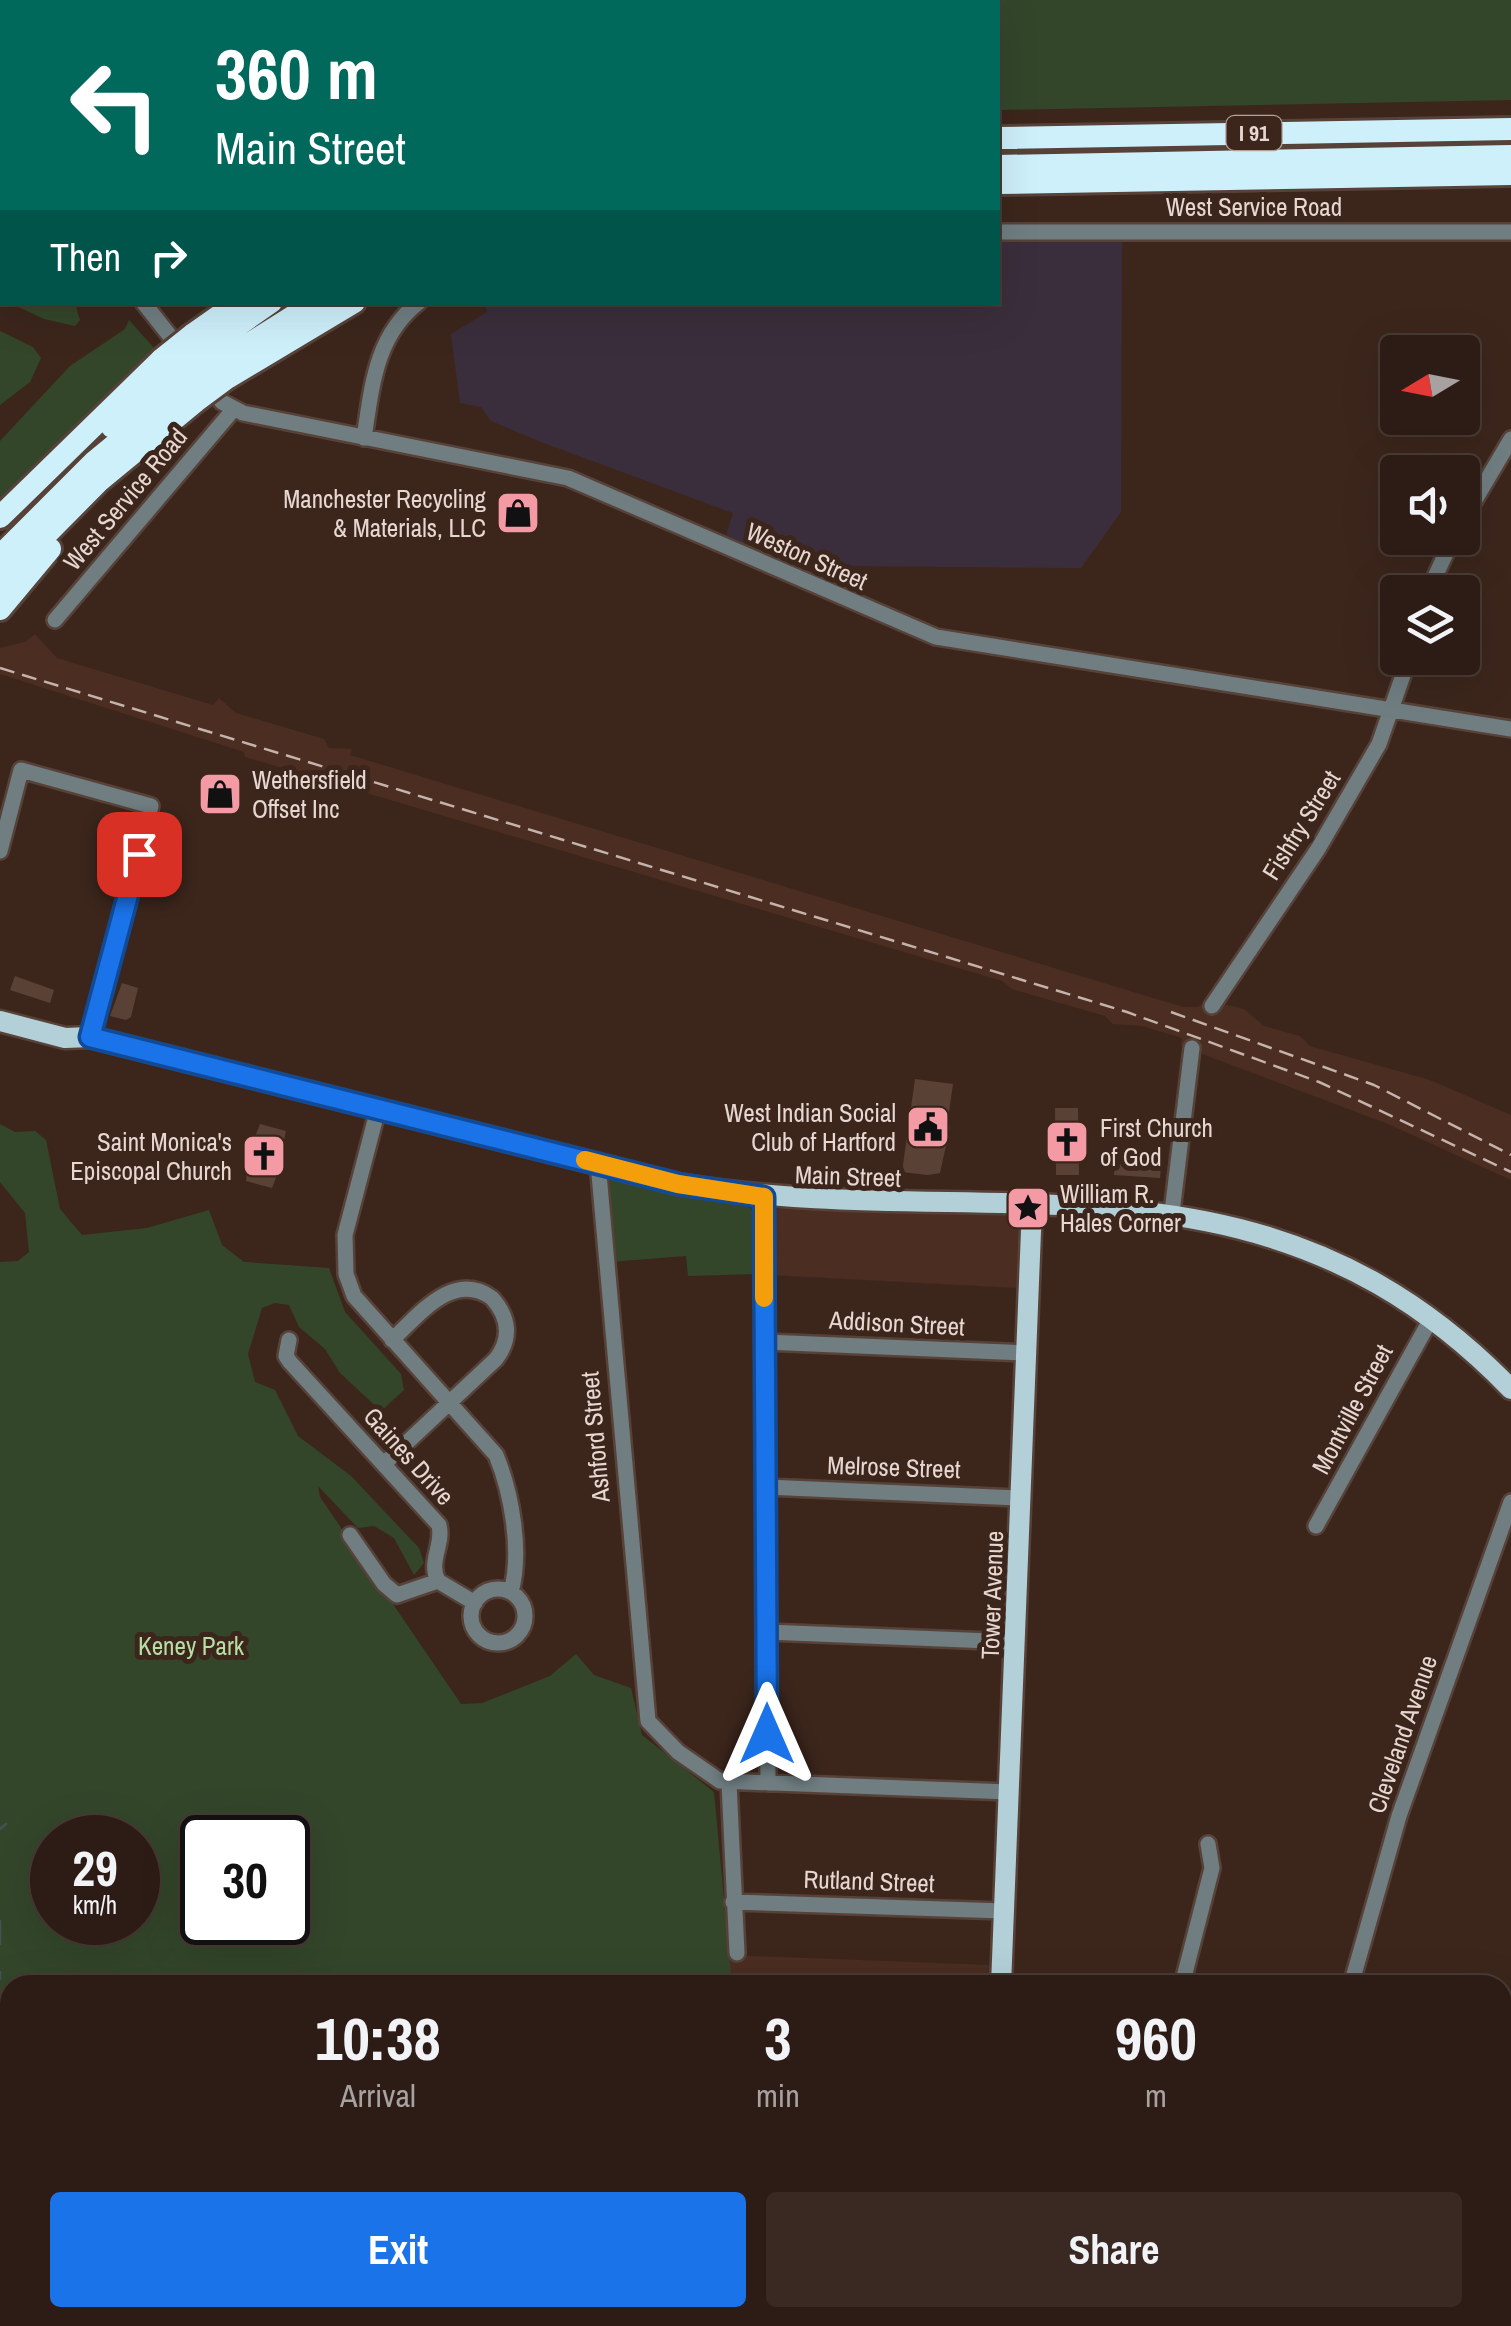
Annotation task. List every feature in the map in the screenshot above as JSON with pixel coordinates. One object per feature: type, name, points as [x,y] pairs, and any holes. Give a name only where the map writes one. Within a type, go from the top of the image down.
[{"type":"highway","name":"I 91","points":[[1000,138],[1511,128]]},
{"type":"highway","points":[[1000,156],[1511,146]]},
{"type":"highway","points":[[1000,166],[1511,156]]},
{"type":"highway","name":"I 91","points":[[1000,183],[1511,174]]},
{"type":"highway","points":[[210,357],[237,305]]},
{"type":"highway","points":[[0,517],[210,357],[268,305]]},
{"type":"highway","points":[[0,542],[112,427],[210,357],[310,305]]},
{"type":"highway","points":[[210,357],[346,305]]},
{"type":"highway","points":[[0,609],[72,522],[179,380]]},
{"type":"highway","points":[[0,556],[179,380]]},
{"type":"highway","points":[[0,581],[99,482]]},
{"type":"main road","points":[[0,1006],[71,1026],[90,1037]]},
{"type":"main road","points":[[0,1021],[66,1038],[90,1037]]},
{"type":"main road","name":"Main Street","points":[[90,1037],[678,1184],[764,1197],[1172,1212],[1227,1222],[1310,1248],[1380,1284],[1432,1317],[1511,1389]]},
{"type":"main road","name":"Tower Avenue","points":[[1001,1975],[1032,1206]]},
{"type":"street","name":"West Service Road","points":[[1000,232],[1511,232]]},
{"type":"street","points":[[145,305],[218,398],[233,410]]},
{"type":"street","points":[[364,438],[381,350],[396,324],[416,305]]},
{"type":"street","name":"West Service Road","points":[[56,620],[233,410]]},
{"type":"street","name":"Weston Street","points":[[233,410],[578,482],[936,637],[1511,729]]},
{"type":"street","points":[[1480,492],[1511,439]]},
{"type":"street","name":"Fishfry Street","points":[[1212,1006],[1318,849],[1380,744],[1404,675]]},
{"type":"street","points":[[0,851],[21,770],[151,806],[90,1037]]},
{"type":"street","points":[[1172,1212],[1192,1048]]},
{"type":"street","points":[[378,1109],[345,1250],[354,1296],[486,1440],[502,1469],[517,1570],[510,1592]]},
{"type":"street","name":"Ashford Street","points":[[598,1164],[644,1705],[659,1736],[714,1778],[729,1783]]},
{"type":"street","points":[[764,1197],[768,1783]]},
{"type":"street","points":[[385,1464],[496,1359],[505,1344],[506,1319],[492,1298],[472,1289],[446,1293],[392,1340]]},
{"type":"street","name":"Montville Street","points":[[1316,1526],[1432,1317]]},
{"type":"street","name":"Gaines Drive","points":[[289,1340],[286,1356],[290,1362],[438,1525],[441,1534],[433,1565],[438,1581]]},
{"type":"street","name":"Addison Street","points":[[765,1342],[1026,1354]]},
{"type":"street","name":"Melrose Street","points":[[766,1487],[1020,1498]]},
{"type":"street","name":"Cleveland Avenue","points":[[1354,1975],[1399,1816],[1511,1502]]},
{"type":"street","points":[[350,1535],[384,1584],[398,1595],[438,1581],[475,1603]]},
{"type":"street","points":[[489,1590],[510,1592],[523,1606],[523,1624],[504,1642],[478,1634],[471,1617],[475,1603],[489,1590]]},
{"type":"street","points":[[766,1632],[1015,1642]]},
{"type":"street","points":[[737,1952],[729,1783],[1009,1792]]},
{"type":"street","points":[[1185,1975],[1212,1868],[1208,1844]]},
{"type":"street","name":"Rutland Street","points":[[733,1902],[1004,1911]]},
{"type":"shaded area","points":[[1000,236],[1122,237],[1121,512],[1081,568],[849,566],[760,531],[755,550],[726,535],[733,513],[541,442],[491,421],[481,407],[460,403],[451,334],[487,312],[485,305],[1000,305]]},
{"type":"shaded area","points":[[35,634],[57,658],[213,705],[219,698],[236,713],[324,739],[329,748],[352,749],[350,755],[1183,1007],[1198,1007],[1207,1000],[1244,1009],[1264,1026],[1300,1036],[1310,1046],[1430,1080],[1511,1115],[1511,1180],[1388,1124],[1181,1046],[1182,1038],[1142,1026],[1113,1024],[1105,1016],[1012,989],[1002,981],[245,757],[244,752],[0,674],[0,648],[25,642]]},
{"type":"shaded area","points":[[774,1208],[1014,1215],[1023,1224],[1017,1288],[770,1275]]},
{"type":"shaded area","points":[[726,1955],[989,1965],[988,1975],[727,1975]]},
{"type":"green space","points":[[1000,0],[1511,0],[1511,100],[1000,110]]},
{"type":"green space","points":[[14,305],[76,305],[80,320],[75,326],[44,319]]},
{"type":"green space","points":[[129,320],[154,348],[0,498],[0,441],[70,366],[125,329]]},
{"type":"green space","points":[[0,331],[33,347],[41,358],[30,382],[0,405]]},
{"type":"green space","name":"Keney Park","points":[[0,1124],[15,1132],[35,1131],[46,1140],[60,1209],[82,1235],[147,1228],[209,1210],[222,1245],[244,1262],[329,1268],[345,1312],[401,1374],[404,1390],[381,1411],[340,1373],[325,1349],[299,1327],[289,1305],[275,1303],[262,1308],[248,1354],[255,1382],[275,1390],[298,1436],[351,1476],[419,1548],[424,1563],[414,1575],[394,1538],[374,1526],[358,1528],[318,1486],[320,1497],[461,1704],[482,1703],[550,1676],[576,1654],[594,1675],[631,1688],[642,1735],[714,1792],[731,1975],[0,1975],[0,1262],[18,1261],[29,1252],[25,1213],[0,1182]]},
{"type":"green space","points":[[612,1178],[751,1208],[757,1229],[758,1274],[688,1276],[686,1256],[610,1262],[605,1182]]},
{"type":"building","points":[[15,976],[54,990],[50,1003],[10,990]]},
{"type":"building","points":[[122,983],[138,988],[131,1017],[126,1020],[110,1016]]},
{"type":"building","name":"West Indian Social Club of Hartford","points":[[915,1079],[953,1084],[947,1126],[950,1127],[940,1173],[902,1172]]},
{"type":"building","name":"First Church of God","points":[[1055,1108],[1078,1108],[1079,1175],[1056,1175]]},
{"type":"building","name":"Saint Monica's Episcopal Church","points":[[260,1124],[286,1131],[279,1161],[282,1162],[272,1188],[246,1181],[249,1152]]},
{"type":"building","points":[[1115,1163],[1161,1166],[1160,1178],[1114,1175]]},
{"type":"waterway","points":[[0,1829],[6,1824]]},
{"type":"waterway","points":[[0,1921],[0,1944]]},
{"type":"waterway","points":[[0,1972],[0,1979]]},
{"type":"railway","points":[[0,668],[1127,1012],[1319,1082],[1511,1172]]},
{"type":"railway","points":[[1171,1012],[1374,1085],[1511,1155]]},
{"type":"slow traffic","points":[[585,1160],[678,1184],[764,1197],[764,1298]]},
{"type":"place","name":"Manchester Recycling & Materials, LLC","points":[[518,513]]},
{"type":"place","name":"Wethersfield Offset Inc","points":[[220,794]]},
{"type":"place","name":"West Indian Social Club of Hartford","points":[[928,1127]]},
{"type":"place","name":"First Church of God","points":[[1067,1142]]},
{"type":"place","name":"Saint Monica's Episcopal Church","points":[[264,1156]]},
{"type":"place","name":"William R. Hales Corner","points":[[1028,1208]]},
{"type":"route","points":[[139,854],[90,1037],[678,1184],[764,1197],[767,1734]]}]
